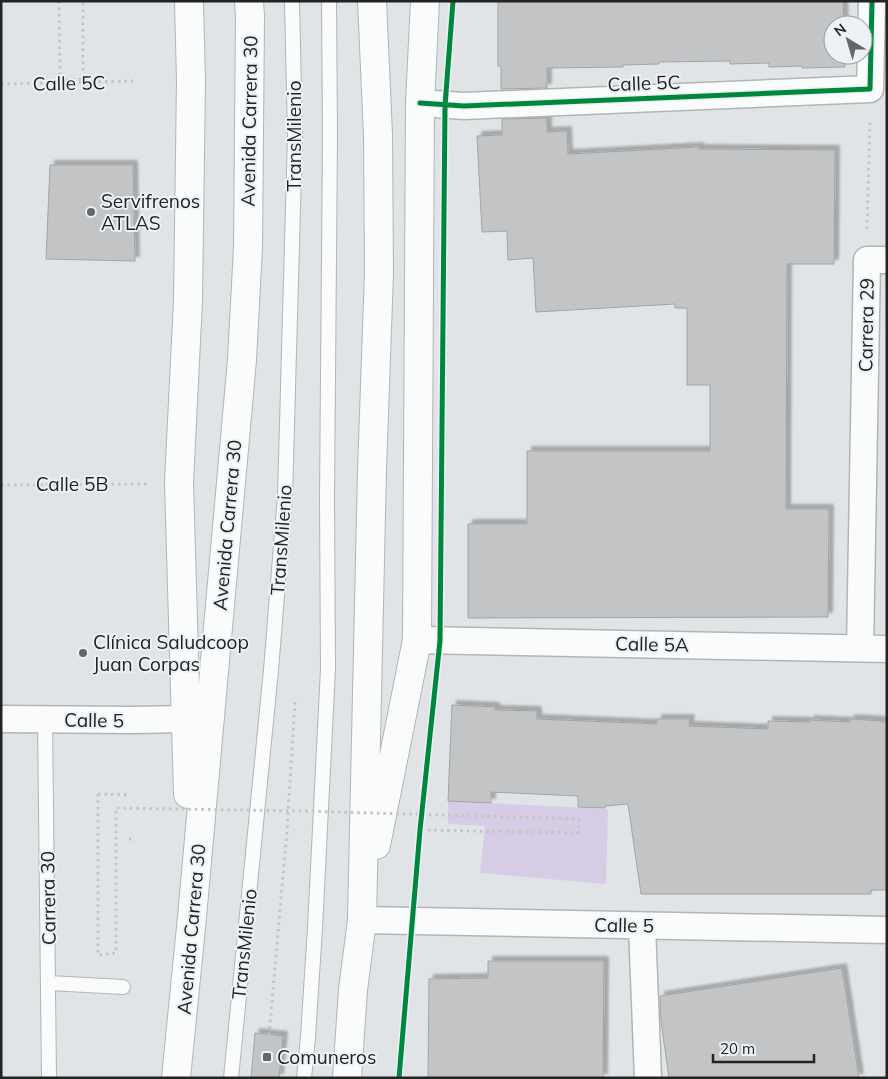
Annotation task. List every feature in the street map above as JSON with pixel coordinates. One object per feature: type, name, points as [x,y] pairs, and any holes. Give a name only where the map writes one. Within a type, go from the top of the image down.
[{"type":"highway","points":[[189,1],[192,80],[188,292],[179,482],[192,917]]},
{"type":"highway","name":"Avenida Carrera 30","points":[[176,1078],[242,360],[248,247],[249,1]]},
{"type":"highway","points":[[362,920],[372,470],[379,273],[378,135],[372,1]]},
{"type":"highway","points":[[347,1078],[362,920],[417,640],[420,103],[425,1]]},
{"type":"street","points":[[870,89],[872,1]]},
{"type":"street","name":"Calle 5C","points":[[420,103],[464,106],[870,89]]},
{"type":"street","name":"Carrera 29","points":[[860,648],[877,260]]},
{"type":"street","name":"Calle 5A","points":[[417,640],[887,649]]},
{"type":"street","name":"Calle 5","points":[[1,719],[186,719]]},
{"type":"street","name":"Calle 5","points":[[362,920],[887,930]]},
{"type":"street","points":[[642,926],[648,1078]]},
{"type":"lane","name":"TransMilenio","points":[[231,1078],[271,670],[285,477],[296,136],[292,1]]},
{"type":"lane","name":"TransMilenio","points":[[304,1078],[314,938],[328,669],[329,1]]},
{"type":"lane","name":"Carrera 30","points":[[45,719],[49,1078]]},
{"type":"lane","points":[[49,983],[123,987]]},
{"type":"path","points":[[59,1],[60,80],[84,79],[83,1]]},
{"type":"path","points":[[130,794],[98,794],[98,954],[116,954],[116,808],[579,818],[578,833],[420,830]]},
{"type":"path","points":[[419,839],[422,811]]},
{"type":"path","points":[[269,1035],[287,832]]},
{"type":"shaded area","points":[[448,801],[608,809],[606,884],[480,873],[485,826],[448,824]]},
{"type":"building","points":[[498,1],[843,1],[844,15],[823,15],[823,65],[845,65],[845,67],[769,67],[769,63],[730,64],[730,61],[659,62],[659,64],[623,65],[623,67],[547,68],[547,88],[501,89],[501,66],[498,66]]},
{"type":"building","points":[[547,118],[547,132],[567,131],[568,154],[699,147],[699,149],[835,150],[834,264],[787,264],[786,509],[829,509],[828,617],[468,618],[468,524],[527,524],[527,451],[710,451],[710,385],[687,385],[687,308],[675,308],[675,304],[536,312],[533,258],[508,260],[507,231],[482,232],[477,136],[502,135],[502,119]]},
{"type":"building","name":"Servifrenos ATLAS","points":[[50,165],[133,165],[135,261],[46,259]]},
{"type":"building","points":[[452,705],[495,707],[495,710],[537,711],[537,719],[657,724],[657,719],[690,719],[689,726],[768,729],[768,721],[810,722],[810,720],[850,722],[850,719],[887,722],[887,890],[871,890],[871,894],[641,894],[628,804],[605,806],[605,808],[578,807],[578,796],[491,792],[491,803],[448,801]]},
{"type":"building","points":[[488,961],[604,961],[603,1078],[428,1078],[429,979],[488,978]]},
{"type":"building","points":[[842,968],[859,1078],[669,1078],[661,1021],[660,996]]},
{"type":"building","name":"Comuneros","points":[[255,1033],[283,1036],[279,1078],[251,1078]]},
{"type":"cycle path","points":[[399,1078],[420,830],[440,641],[445,106],[453,1]]},
{"type":"cycle path","points":[[420,103],[464,106],[870,89],[872,1]]},
{"type":"place","name":"Servifrenos ATLAS","points":[[91,212]]},
{"type":"place","name":"Clínica Saludcoop Juan Corpas","points":[[83,653]]},
{"type":"place","name":"Comuneros","points":[[267,1057]]}]
